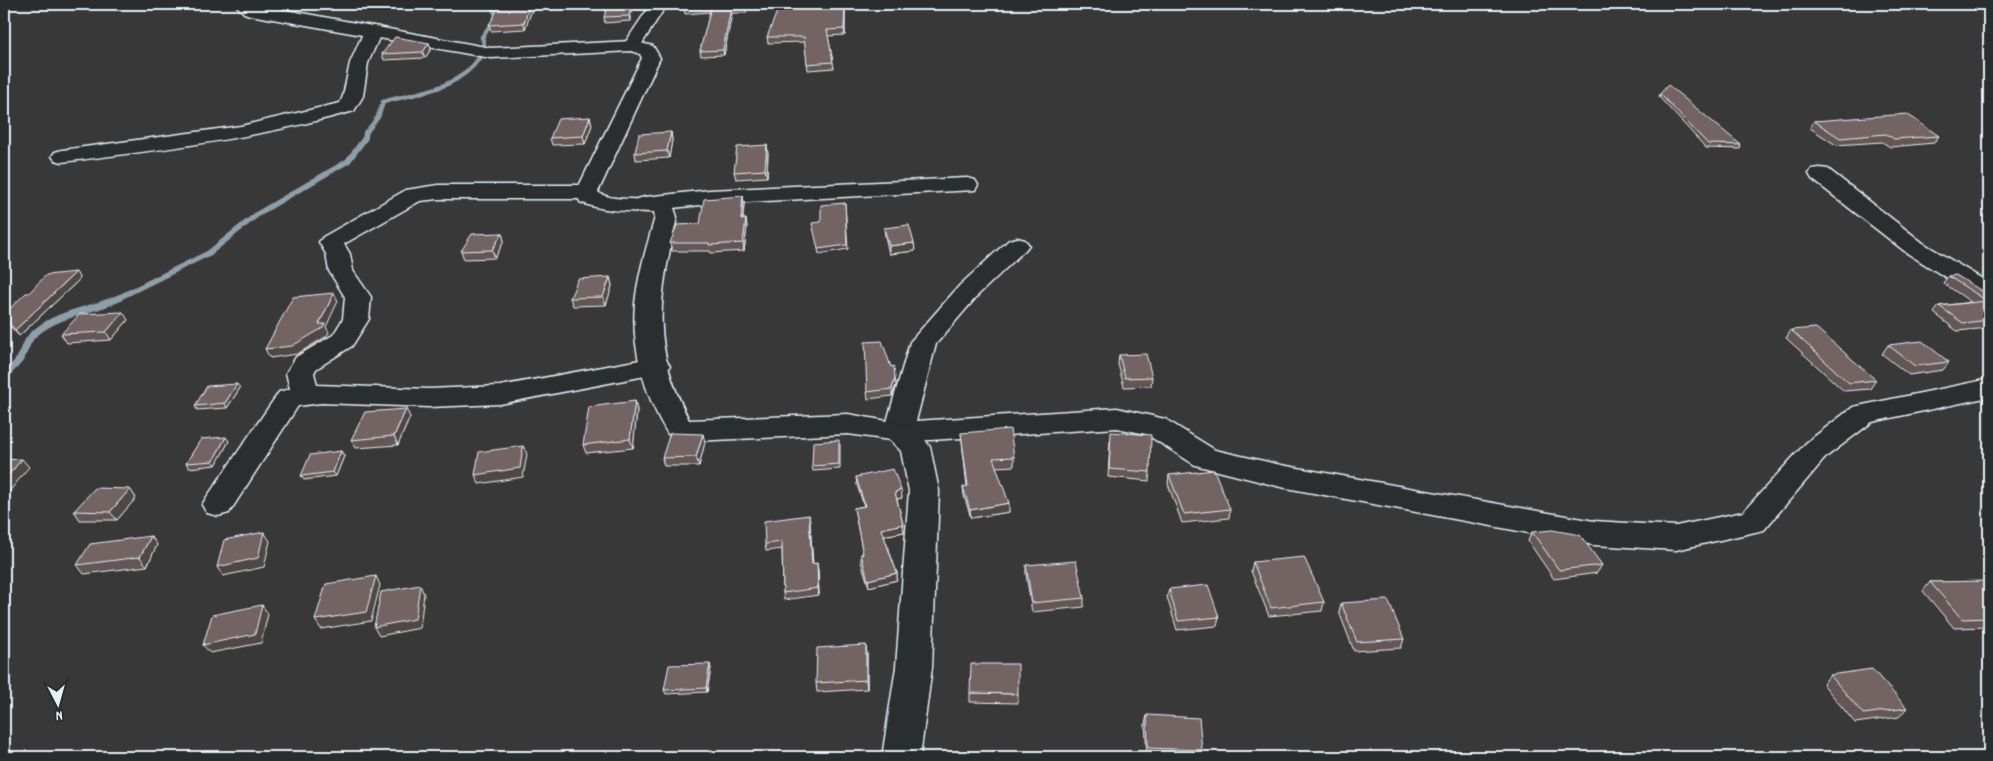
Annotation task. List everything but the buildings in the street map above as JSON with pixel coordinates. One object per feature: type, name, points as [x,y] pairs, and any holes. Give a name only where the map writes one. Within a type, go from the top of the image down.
[{"type":"street","points":[[243,4],[250,10],[491,53],[632,46],[647,50],[651,58],[587,192]]},
{"type":"street","points":[[632,46],[659,4]]},
{"type":"street","points":[[62,156],[284,125],[347,108],[353,96],[359,63],[373,31]]},
{"type":"street","points":[[1820,174],[1915,248],[1989,294]]},
{"type":"street","points":[[645,204],[710,197],[967,185]]},
{"type":"street","points":[[306,396],[300,373],[306,363],[344,340],[356,319],[358,297],[341,271],[338,254],[331,242],[414,195],[438,192],[587,192]]},
{"type":"street","points":[[587,192],[588,196],[598,202],[645,204],[664,207],[666,217],[650,291],[648,331],[666,404],[678,427],[692,431],[848,424],[899,432],[1117,418],[1154,426],[1206,458],[1281,476],[1594,532],[1676,538],[1753,522],[1816,450],[1863,414],[1989,388]]},
{"type":"street","points":[[899,432],[923,342],[969,290],[1017,245]]},
{"type":"street","points":[[218,505],[289,398],[321,394],[428,398],[500,395],[656,366]]},
{"type":"street","points":[[899,432],[915,447],[924,491],[914,667],[901,757]]},
{"type":"waterway","points":[[484,44],[482,37],[497,16],[490,4]]},
{"type":"waterway","points":[[366,133],[378,117],[383,102],[449,83],[471,68],[480,57]]},
{"type":"waterway","points":[[116,299],[209,253],[259,213],[348,161],[365,138],[366,133]]},
{"type":"waterway","points":[[4,376],[20,359],[30,338],[45,325],[65,316],[119,298]]}]
